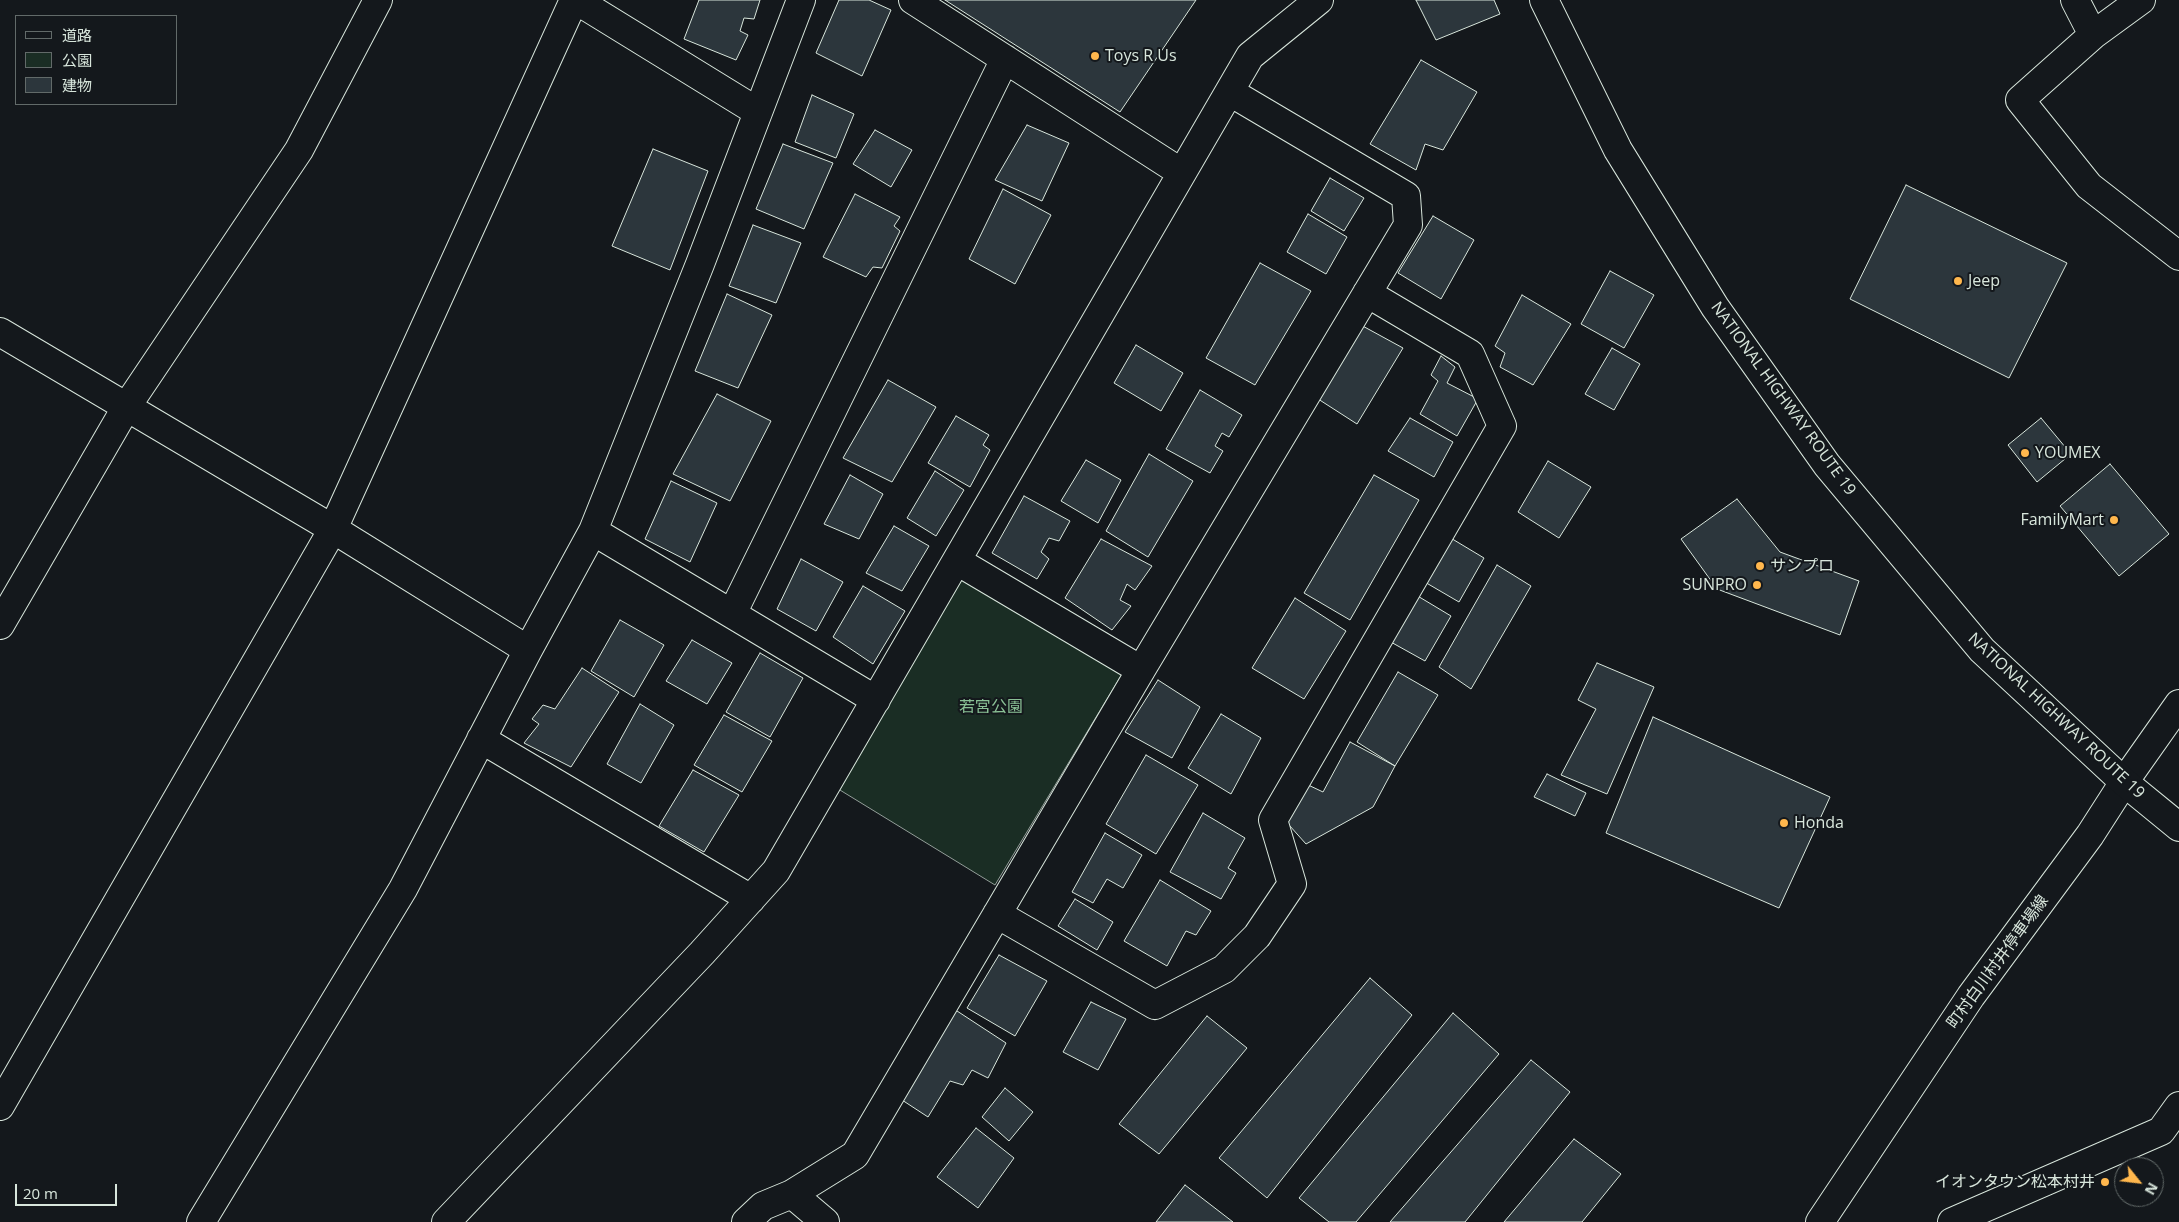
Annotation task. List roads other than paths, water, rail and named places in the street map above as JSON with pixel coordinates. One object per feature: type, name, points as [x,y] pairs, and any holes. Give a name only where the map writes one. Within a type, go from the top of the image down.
[{"type":"main road","points":[[0,625],[127,406],[299,150],[378,0]]},
{"type":"main road","points":[[0,1106],[332,528],[575,0],[758,112]]},
{"type":"main road","points":[[201,1222],[403,889],[528,650],[593,531],[700,264],[801,0]]},
{"type":"main road","points":[[913,0],[1182,173]]},
{"type":"main road","points":[[446,1222],[695,960],[776,871],[1250,56],[1320,0]]},
{"type":"main road","name":"NATIONAL HIGHWAY ROUTE 19","points":[[1544,0],[1618,150],[1715,307],[1827,465],[1982,650],[2124,782],[2179,827]]},
{"type":"main road","points":[[2075,0],[2093,35]]},
{"type":"main road","points":[[2142,0],[2093,35],[2020,100],[2089,186],[2179,256]]},
{"type":"main road","points":[[732,614],[1005,59]]},
{"type":"main road","points":[[746,1222],[763,1206],[792,1194],[855,1155],[1141,670],[1408,225],[1406,196],[1230,92]]},
{"type":"main road","points":[[997,914],[1155,1005],[1224,969],[1257,936],[1292,884],[1273,820],[1502,426],[1470,354],[1368,293]]},
{"type":"main road","points":[[0,332],[332,528],[528,650]]},
{"type":"main road","points":[[593,531],[876,700]]},
{"type":"main road","points":[[957,561],[1141,670]]},
{"type":"main road","name":"町村白川村井停車場線","points":[[1820,1222],[1971,996],[2090,835],[2124,782],[2179,704]]},
{"type":"main road","points":[[481,739],[751,899]]},
{"type":"main road","points":[[1952,1222],[2161,1131],[2179,1106]]},
{"type":"main road","points":[[792,1194],[825,1222]]},
{"type":"place","name":"Toys R Us","points":[[1095,56]]},
{"type":"place","name":"Jeep","points":[[1958,281]]},
{"type":"place","name":"YOUMEX","points":[[2025,453]]},
{"type":"place","name":"FamilyMart","points":[[2114,520]]},
{"type":"place","name":"サンプロ","points":[[1760,566]]},
{"type":"place","name":"SUNPRO","points":[[1757,585]]},
{"type":"place","name":"Honda","points":[[1784,823]]},
{"type":"place","name":"イオンタウン松本村井","points":[[2105,1182]]},
{"type":"park label","name":"若宮公園","points":[[991,707]]}]
